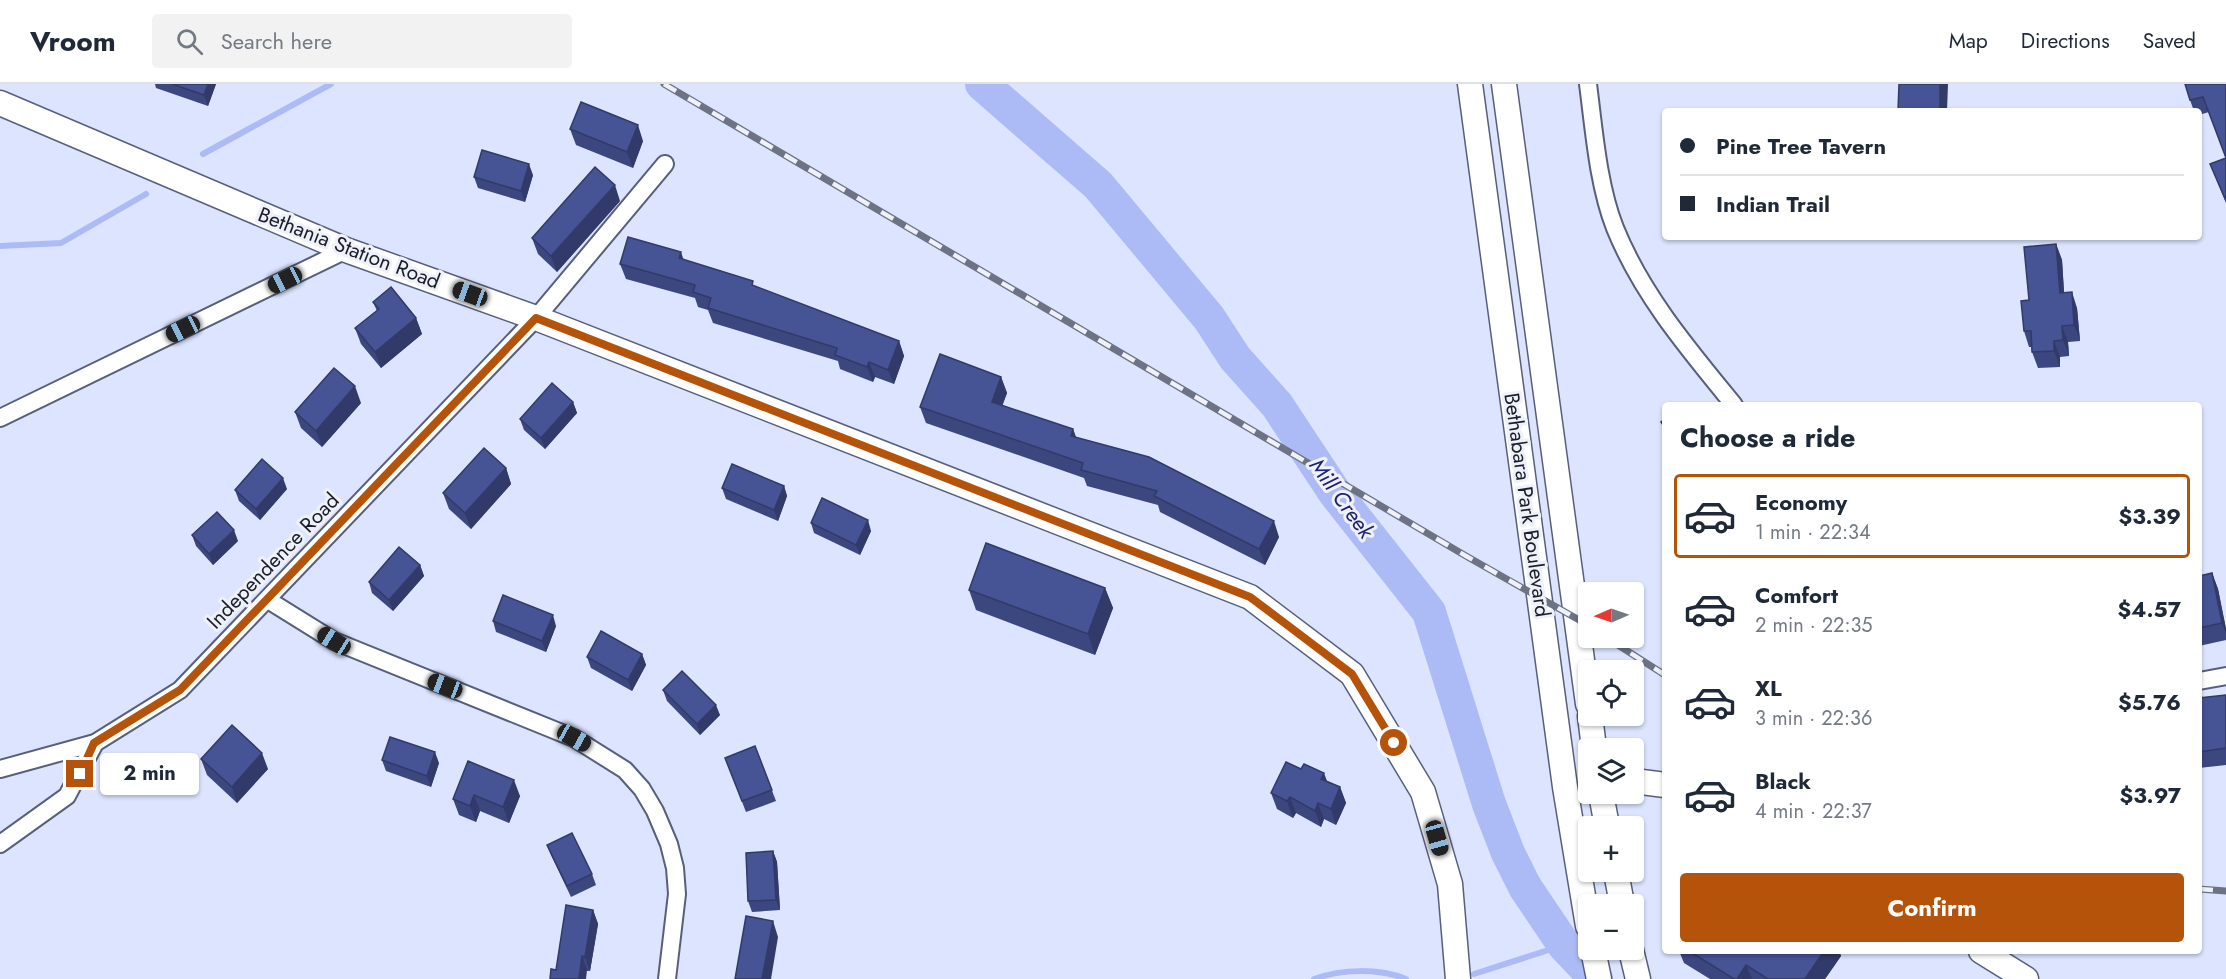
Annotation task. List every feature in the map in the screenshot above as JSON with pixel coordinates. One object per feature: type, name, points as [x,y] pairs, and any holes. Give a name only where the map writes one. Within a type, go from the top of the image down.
[{"type":"street","name":"Bethabara Park Boulevard","points":[[1470,84],[1577,786],[1579,880],[1582,894]]},
{"type":"street","name":"Bethabara Park Boulevard","points":[[1504,84],[1582,660]]},
{"type":"street","points":[[1588,84],[1599,163],[1614,226],[1643,285],[1680,339],[1732,402]]},
{"type":"street","name":"Bethania Station Road","points":[[0,103],[346,250],[536,318],[1250,597],[1352,674],[1424,792],[1450,884],[1458,979]]},
{"type":"street","name":"Independence Road","points":[[0,769],[94,743],[180,690],[536,318],[664,164]]},
{"type":"street","points":[[0,418],[346,250]]},
{"type":"street","points":[[268,600],[334,641],[574,738],[625,770],[642,789],[656,811],[669,844],[675,868],[676,905],[667,979]]},
{"type":"street","points":[[2202,680],[2226,676]]},
{"type":"street","points":[[0,844],[67,796],[94,743]]},
{"type":"street","points":[[1644,782],[1662,785]]},
{"type":"street","points":[[1986,954],[2026,979]]},
{"type":"street","points":[[1595,960],[1599,979]]},
{"type":"street","points":[[1633,960],[1638,979]]},
{"type":"building","points":[[172,84],[208,84],[204,95]]},
{"type":"building","points":[[1899,84],[1940,84],[1940,108],[1898,108]]},
{"type":"building","points":[[2185,84],[2226,84],[2226,158],[2203,97],[2190,100]]},
{"type":"building","points":[[581,102],[638,125],[627,152],[570,129]]},
{"type":"building","points":[[482,150],[529,164],[521,191],[474,177]]},
{"type":"building","points":[[2226,158],[2226,201],[2210,164]]},
{"type":"building","points":[[595,167],[615,185],[551,256],[532,238]]},
{"type":"building","points":[[628,237],[681,252],[679,258],[753,281],[752,285],[899,341],[888,370],[869,362],[867,367],[835,355],[837,348],[708,308],[711,298],[693,292],[695,285],[620,264]]},
{"type":"building","points":[[2056,244],[2060,293],[2072,292],[2074,325],[2062,326],[2063,340],[2054,341],[2054,351],[2032,352],[2031,331],[2024,331],[2021,301],[2029,300],[2024,247]]},
{"type":"building","points":[[391,287],[416,318],[375,352],[355,328],[379,309],[373,302]]},
{"type":"building","points":[[940,354],[1001,377],[992,402],[1073,429],[1071,436],[1149,457],[1274,521],[1259,549],[1154,496],[1157,491],[1081,470],[1083,463],[920,407]]},
{"type":"building","points":[[334,368],[355,386],[316,431],[295,412]]},
{"type":"building","points":[[552,383],[573,402],[541,438],[520,419]]},
{"type":"building","points":[[484,448],[506,468],[465,513],[443,493]]},
{"type":"building","points":[[262,459],[283,478],[256,509],[235,490]]},
{"type":"building","points":[[732,464],[784,486],[774,510],[722,488]]},
{"type":"building","points":[[822,498],[868,520],[856,545],[811,523]]},
{"type":"building","points":[[217,512],[234,530],[209,554],[192,535]]},
{"type":"building","points":[[986,543],[1105,588],[1088,634],[969,590]]},
{"type":"building","points":[[399,547],[420,565],[389,600],[369,582]]},
{"type":"building","points":[[2212,573],[2222,623],[2202,627],[2202,575]]},
{"type":"building","points":[[503,595],[553,615],[542,641],[493,621]]},
{"type":"building","points":[[601,631],[642,654],[628,680],[587,657]]},
{"type":"building","points":[[682,671],[716,705],[697,724],[663,690]]},
{"type":"building","points":[[2226,695],[2226,748],[2202,752],[2202,698]]},
{"type":"building","points":[[232,725],[262,753],[232,787],[201,759]]},
{"type":"building","points":[[390,737],[435,752],[427,776],[382,760]]},
{"type":"building","points":[[755,746],[772,790],[742,801],[725,758]]},
{"type":"building","points":[[468,761],[514,780],[503,807],[474,795],[470,806],[453,799]]},
{"type":"building","points":[[1286,762],[1301,769],[1304,764],[1324,773],[1321,779],[1340,787],[1331,809],[1318,803],[1315,811],[1290,797],[1287,801],[1271,793]]},
{"type":"building","points":[[572,833],[592,874],[567,886],[547,845]]},
{"type":"building","points":[[773,851],[776,900],[748,901],[746,853]]},
{"type":"building","points":[[566,905],[593,910],[585,957],[582,956],[579,979],[550,979],[551,969],[556,970]]},
{"type":"building","points":[[746,916],[773,921],[762,979],[735,979]]},
{"type":"building","points":[[1694,954],[1822,954],[1805,979],[1768,979],[1746,965],[1737,979]]},
{"type":"waterway","points":[[203,154],[331,84]]},
{"type":"waterway","name":"Mill Creek","points":[[982,84],[1098,185],[1209,318],[1235,358],[1277,405],[1335,493],[1429,612],[1489,804],[1508,853],[1525,887],[1564,945],[1596,979]]},
{"type":"waterway","points":[[0,246],[61,243],[146,194]]},
{"type":"waterway","points":[[1474,974],[1564,945]]},
{"type":"waterway","points":[[1314,979],[1336,973],[1360,971],[1384,973],[1406,979]]},
{"type":"railway","points":[[664,84],[1466,556],[1578,619]]},
{"type":"railway","points":[[1623,648],[1662,673]]},
{"type":"railway","points":[[2202,889],[2226,891]]},
{"type":"route","points":[[80,774],[94,743],[180,690],[536,318],[1250,597],[1352,674],[1394,743]]}]
